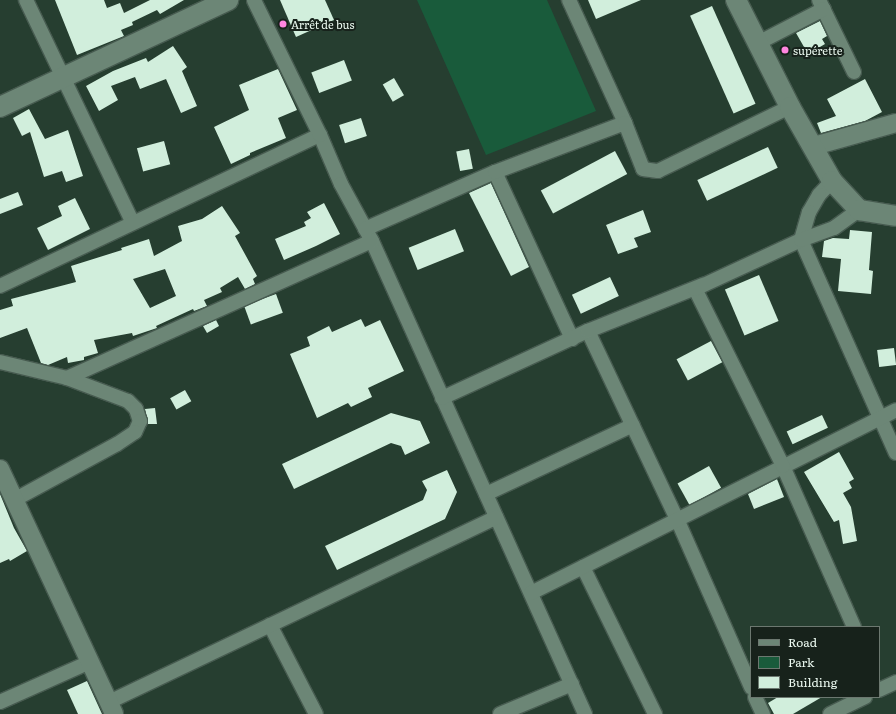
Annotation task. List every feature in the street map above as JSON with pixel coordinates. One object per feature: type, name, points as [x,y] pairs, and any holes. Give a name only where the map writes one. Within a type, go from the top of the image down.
[{"type":"main road","points":[[0,107],[228,0]]},
{"type":"main road","points":[[736,0],[790,107],[814,146],[832,181],[859,210],[896,216]]},
{"type":"street","points":[[26,0],[132,223]]},
{"type":"street","points":[[254,0],[320,135],[341,184],[368,235],[585,714]]},
{"type":"street","points":[[569,0],[625,123],[643,170],[658,171],[790,107]]},
{"type":"street","points":[[758,43],[821,5],[854,72]]},
{"type":"street","points":[[67,378],[368,235],[495,172],[625,123]]},
{"type":"street","points":[[814,146],[896,123]]},
{"type":"street","points":[[0,286],[320,135]]},
{"type":"street","points":[[495,172],[572,339]]},
{"type":"street","points":[[832,181],[819,195],[809,212],[801,240],[896,454]]},
{"type":"street","points":[[854,626],[783,466],[695,289],[801,240],[834,228],[859,210]]},
{"type":"street","points":[[442,398],[588,331],[705,284]]},
{"type":"street","points":[[588,331],[677,520],[750,686]]},
{"type":"street","points":[[0,362],[67,378],[128,401],[136,409],[140,421],[135,432],[117,444],[14,500]]},
{"type":"street","points":[[531,593],[896,410]]},
{"type":"street","points":[[486,494],[633,425]]},
{"type":"street","points":[[0,469],[112,708],[270,625],[496,517]]},
{"type":"street","points":[[583,566],[655,714]]},
{"type":"street","points":[[270,625],[316,714]]},
{"type":"street","points":[[5,714],[0,702],[90,662]]},
{"type":"street","points":[[880,688],[896,682]]},
{"type":"street","points":[[500,714],[572,684]]},
{"type":"street","points":[[755,698],[763,714]]},
{"type":"street","points":[[830,714],[863,698]]},
{"type":"green space","points":[[417,0],[547,0],[596,111],[486,155]]},
{"type":"building","points":[[55,0],[104,0],[107,8],[120,3],[124,13],[150,0],[184,0],[160,14],[157,10],[132,22],[133,25],[121,30],[124,36],[77,55]]},
{"type":"building","points":[[280,0],[325,0],[334,20],[296,37]]},
{"type":"building","points":[[588,0],[641,0],[596,19]]},
{"type":"building","points":[[712,6],[756,104],[734,114],[690,16]]},
{"type":"building","points":[[820,21],[827,36],[822,39],[825,44],[808,54],[796,33]]},
{"type":"building","points":[[173,46],[187,67],[182,71],[197,106],[181,113],[166,79],[140,89],[135,77],[111,86],[118,100],[99,111],[86,86],[113,71],[146,58],[148,62]]},
{"type":"building","points":[[344,60],[352,81],[319,93],[311,73]]},
{"type":"building","points":[[278,69],[297,110],[278,118],[286,138],[250,153],[250,155],[231,164],[214,127],[249,110],[239,85]]},
{"type":"building","points":[[394,78],[404,95],[393,102],[383,84]]},
{"type":"building","points":[[865,79],[882,112],[865,121],[821,133],[817,123],[836,116],[827,99]]},
{"type":"building","points":[[29,109],[45,139],[68,130],[83,176],[66,182],[62,171],[44,177],[30,132],[22,136],[13,118]]},
{"type":"building","points":[[361,118],[367,136],[345,143],[339,125]]},
{"type":"building","points":[[164,141],[170,164],[143,171],[137,148]]},
{"type":"building","points":[[768,147],[778,168],[707,201],[697,180]]},
{"type":"building","points":[[469,149],[473,169],[460,171],[456,151]]},
{"type":"building","points":[[615,151],[627,174],[553,213],[541,190]]},
{"type":"building","points":[[491,183],[529,267],[511,276],[469,193]]},
{"type":"building","points":[[18,192],[23,205],[0,214],[0,199]]},
{"type":"building","points":[[75,198],[90,229],[48,250],[37,228],[62,216],[58,206]]},
{"type":"building","points":[[324,203],[340,234],[284,260],[275,239],[306,226],[304,222],[311,218],[307,212]]},
{"type":"building","points":[[222,206],[240,233],[235,236],[257,276],[253,279],[255,284],[245,289],[238,277],[220,288],[222,292],[204,300],[207,306],[194,311],[193,309],[156,326],[157,328],[133,336],[132,333],[94,340],[98,353],[84,357],[84,360],[68,363],[67,357],[48,365],[41,363],[27,328],[0,338],[0,310],[13,306],[11,299],[76,282],[71,266],[122,250],[121,248],[149,239],[154,256],[182,241],[178,226],[202,219]],"holes":[[[165,269],[176,296],[150,308],[133,279]]]},
{"type":"building","points":[[643,210],[651,232],[634,238],[638,247],[618,254],[606,225]]},
{"type":"building","points":[[455,229],[464,251],[418,270],[409,248]]},
{"type":"building","points":[[850,230],[872,232],[869,270],[873,271],[871,294],[838,291],[841,259],[822,257],[824,241],[833,238],[849,239]]},
{"type":"building","points":[[759,275],[779,321],[744,335],[725,289]]},
{"type":"building","points":[[610,277],[619,296],[581,314],[572,295]]},
{"type":"building","points":[[276,294],[283,313],[251,324],[244,306]]},
{"type":"building","points":[[361,319],[365,327],[380,320],[404,371],[368,388],[372,397],[351,407],[348,403],[317,418],[290,354],[310,346],[307,337],[329,326],[332,332]]},
{"type":"building","points":[[216,320],[219,326],[207,333],[203,326]]},
{"type":"building","points":[[711,341],[722,362],[688,381],[677,359]]},
{"type":"building","points":[[894,348],[896,365],[879,367],[877,350]]},
{"type":"building","points":[[185,390],[191,401],[176,410],[170,398]]},
{"type":"building","points":[[155,408],[157,424],[148,424],[145,409]]},
{"type":"building","points":[[391,413],[420,421],[430,443],[405,455],[401,446],[391,443],[294,489],[282,464]]},
{"type":"building","points":[[822,415],[828,428],[793,444],[787,431]]},
{"type":"building","points":[[839,452],[854,479],[849,482],[852,488],[843,493],[851,507],[857,541],[843,544],[839,520],[834,522],[804,472]]},
{"type":"building","points":[[709,466],[721,488],[690,505],[678,483]]},
{"type":"building","points":[[447,470],[457,492],[445,519],[337,570],[325,546],[423,500],[427,490],[422,481]]},
{"type":"building","points":[[777,479],[784,497],[754,509],[748,494]]},
{"type":"building","points":[[0,494],[14,528],[27,551],[10,561],[9,559],[0,563]]},
{"type":"building","points":[[87,681],[102,714],[78,714],[67,690]]},
{"type":"building","points":[[776,698],[820,698],[793,714],[774,714],[768,703]]},
{"type":"place","name":"Arrêt de bus","points":[[283,24]]},
{"type":"place","name":"supérette","points":[[785,50]]}]
